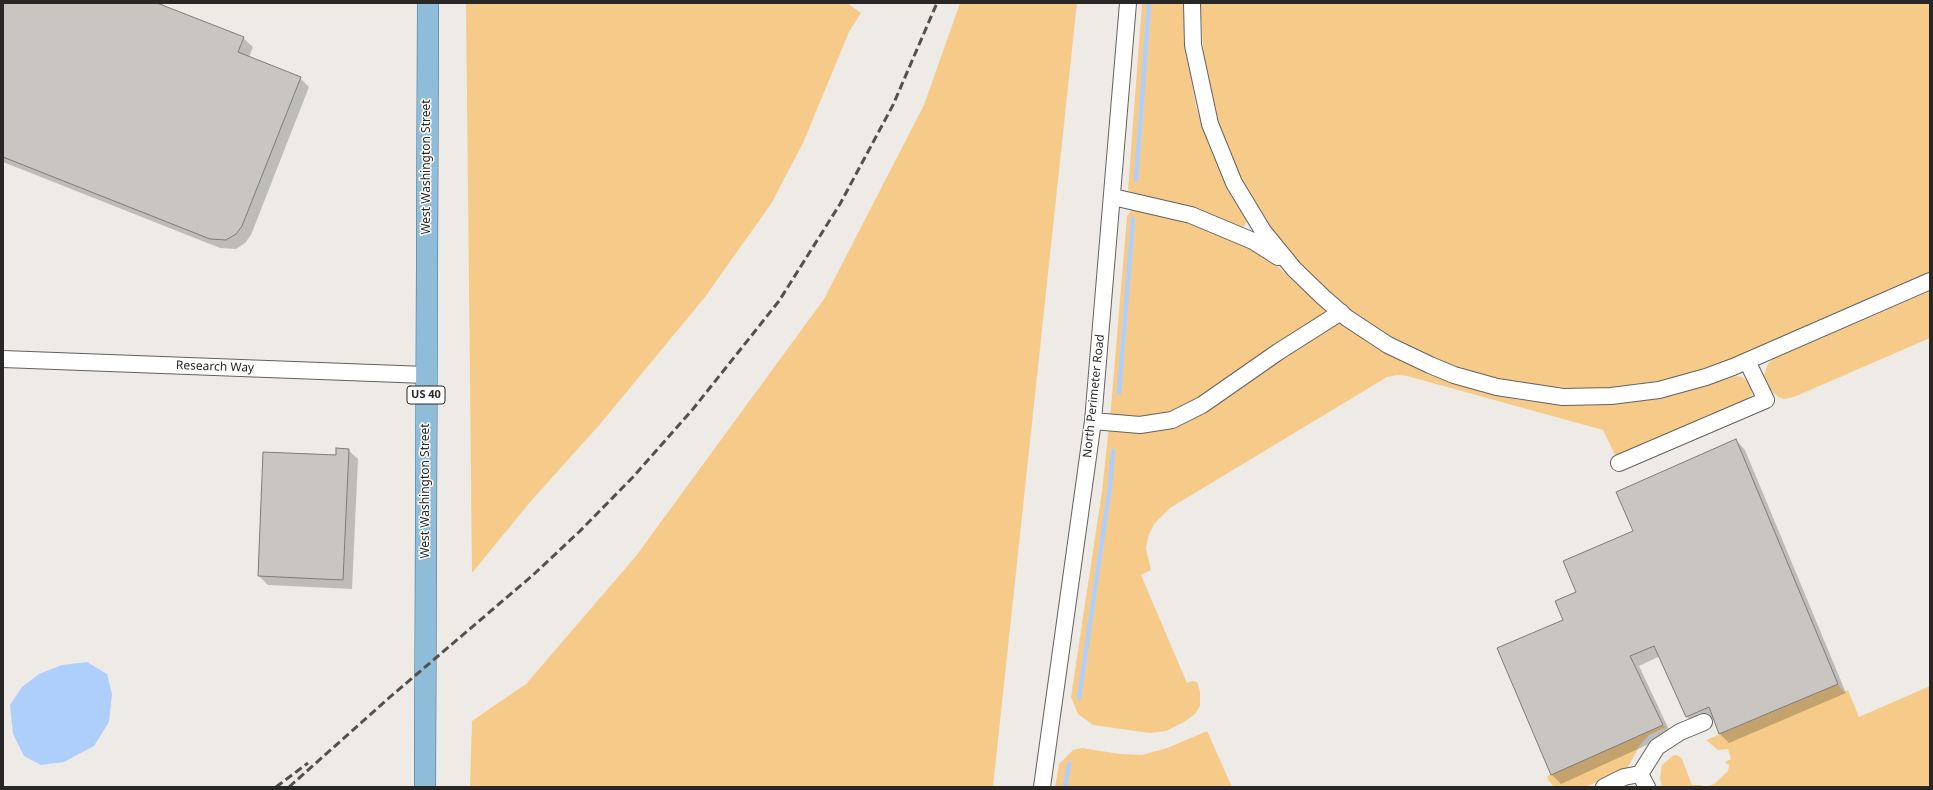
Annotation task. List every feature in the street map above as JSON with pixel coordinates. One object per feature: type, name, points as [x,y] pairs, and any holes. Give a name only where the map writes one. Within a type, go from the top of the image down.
[{"type":"main road","name":"West Washington Street","points":[[425,787],[428,3]]},
{"type":"street","name":"North Perimeter Road","points":[[1042,787],[1093,421],[1113,197],[1128,3]]},
{"type":"street","points":[[1192,3],[1193,45],[1208,116],[1234,183],[1250,212],[1288,263],[1322,298],[1388,345],[1430,365],[1468,380],[1491,386],[1538,394],[1588,397],[1659,390],[1706,378],[1930,281]]},
{"type":"street","points":[[1113,197],[1191,215],[1252,241],[1288,263]]},
{"type":"street","points":[[1093,421],[1140,425],[1172,420],[1202,405],[1278,352],[1341,312]]},
{"type":"street","name":"Research Way","points":[[3,359],[426,375]]},
{"type":"street","points":[[1619,463],[1766,400],[1748,361]]},
{"type":"street","points":[[1604,787],[1624,777],[1644,781],[1657,747],[1680,732],[1704,722]]},
{"type":"shaded area","points":[[466,3],[847,3],[861,13],[849,32],[803,143],[771,204],[705,297],[601,423],[531,501],[472,573]]},
{"type":"shaded area","points":[[960,3],[1077,3],[993,787],[470,787],[472,721],[526,684],[636,556],[824,299],[924,105]]},
{"type":"shaded area","points":[[1142,3],[1184,3],[1186,45],[1196,107],[1210,148],[1221,173],[1247,221],[1243,228],[1239,229],[1133,194],[1128,190]]},
{"type":"shaded area","points":[[1200,3],[1930,3],[1930,273],[1728,361],[1667,380],[1600,389],[1548,387],[1496,379],[1449,365],[1400,343],[1360,318],[1299,263],[1265,220],[1240,178],[1218,121],[1210,93],[1204,59]]},
{"type":"shaded area","points":[[1140,207],[1238,240],[1276,265],[1331,315],[1369,343],[1428,374],[1469,388],[1515,399],[1545,403],[1586,405],[1620,404],[1665,397],[1737,376],[1742,377],[1751,385],[1752,394],[1744,402],[1616,457],[1603,430],[1407,376],[1398,375],[1387,377],[1170,508],[1154,524],[1148,537],[1146,549],[1151,570],[1141,575],[1187,683],[1192,681],[1197,682],[1200,692],[1200,706],[1195,714],[1184,722],[1166,731],[1150,733],[1093,725],[1078,714],[1071,697],[1102,491],[1111,407],[1127,216],[1131,211]]},
{"type":"shaded area","points":[[1930,291],[1930,338],[1794,397],[1785,399],[1778,397],[1768,387],[1764,375],[1768,364],[1773,359]]},
{"type":"shaded area","points":[[1838,684],[1844,692],[1848,690],[1859,717],[1930,686],[1930,787],[1706,787],[1714,784],[1728,771],[1729,765],[1725,762],[1731,759],[1728,749],[1718,750],[1706,740]]},
{"type":"shaded area","points":[[1663,725],[1666,727],[1649,735],[1640,745],[1628,767],[1616,774],[1585,787],[1554,787],[1548,780],[1547,776]]},
{"type":"shaded area","points":[[1207,731],[1232,787],[1055,787],[1059,764],[1073,750],[1082,748],[1120,754],[1142,755],[1167,748]]},
{"type":"shaded area","points":[[1674,755],[1679,756],[1682,759],[1692,785],[1701,785],[1705,787],[1662,787],[1660,779],[1662,765]]},
{"type":"water","points":[[87,662],[107,674],[112,694],[109,722],[94,746],[64,762],[41,765],[24,756],[13,734],[10,705],[22,687],[39,674],[62,665]]},
{"type":"building","points":[[3,3],[157,3],[244,37],[238,52],[301,77],[242,226],[236,234],[226,240],[210,239],[3,157]]},
{"type":"building","points":[[1736,439],[1838,684],[1719,734],[1709,707],[1686,717],[1654,646],[1630,656],[1663,725],[1551,775],[1497,648],[1563,620],[1555,601],[1576,592],[1563,561],[1633,531],[1616,492]]},
{"type":"building","points":[[336,448],[349,449],[343,580],[258,576],[263,452],[336,455]]},
{"type":"waterway","points":[[1136,180],[1149,3]]},
{"type":"waterway","points":[[1119,393],[1133,219]]},
{"type":"waterway","points":[[1079,698],[1110,486],[1113,451]]},
{"type":"waterway","points":[[1065,787],[1069,764]]},
{"type":"railway","points":[[289,787],[390,697],[533,575],[580,531],[633,477],[693,409],[779,301],[840,204],[893,105],[937,3]]},
{"type":"railway","points":[[276,787],[308,763]]}]
